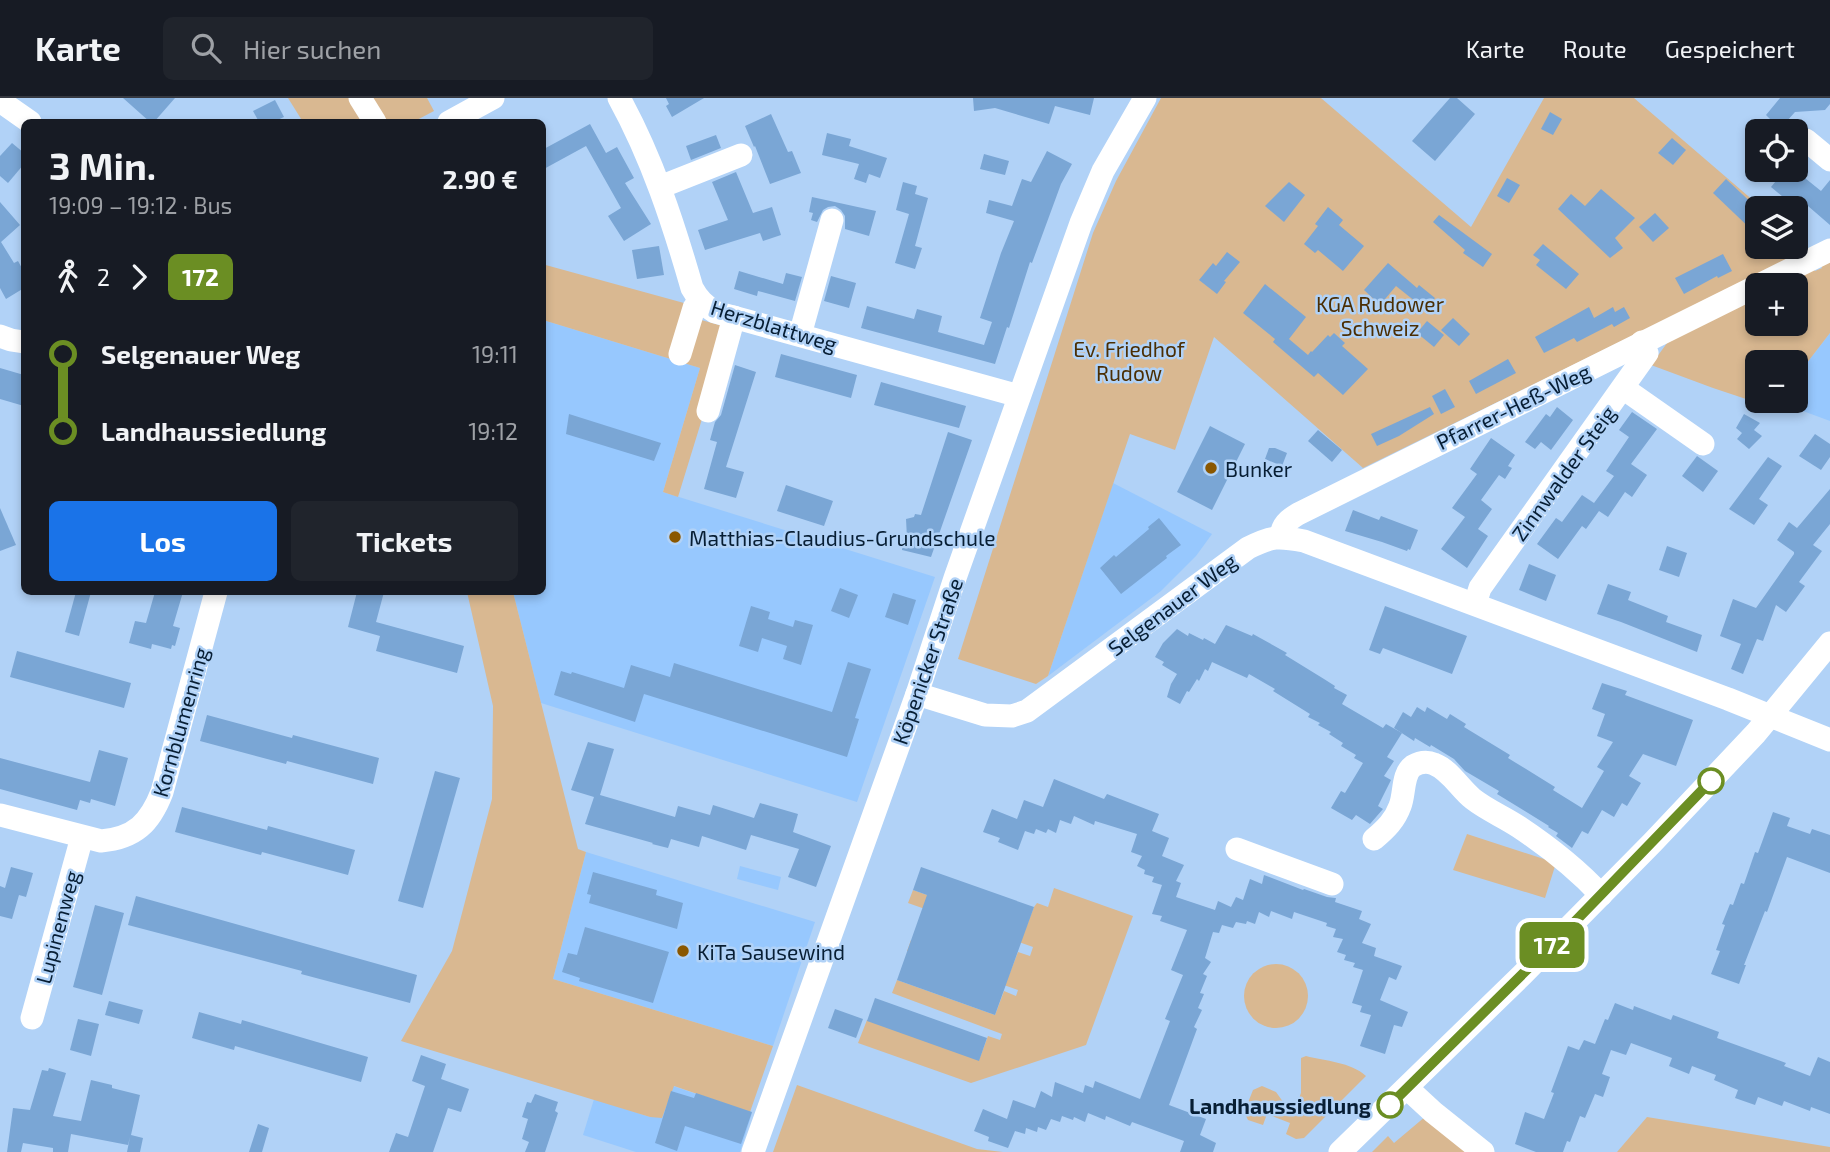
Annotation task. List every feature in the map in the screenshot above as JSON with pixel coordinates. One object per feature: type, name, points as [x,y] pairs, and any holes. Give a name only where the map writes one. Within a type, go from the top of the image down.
[{"type":"street","points":[[360,98],[373,119]]},
{"type":"street","points":[[454,119],[493,98]]},
{"type":"street","name":"Herzblattweg","points":[[619,98],[660,187],[692,288],[699,301],[715,312],[1019,396]]},
{"type":"street","name":"Köpenicker Straße","points":[[753,1152],[917,694],[955,578],[1081,223],[1103,172],[1144,98]]},
{"type":"street","points":[[0,102],[26,119]]},
{"type":"street","points":[[1808,142],[1830,160]]},
{"type":"street","points":[[660,187],[741,155]]},
{"type":"street","points":[[800,335],[832,220]]},
{"type":"street","name":"Pfarrer-Heß-Weg","points":[[1784,273],[1830,250]]},
{"type":"street","name":"Pfarrer-Heß-Weg","points":[[1281,537],[1287,520],[1298,514],[1745,292]]},
{"type":"street","points":[[680,354],[694,308],[699,301]]},
{"type":"street","points":[[708,411],[734,317]]},
{"type":"street","points":[[0,336],[21,341]]},
{"type":"street","name":"Zinnwalder Steig","points":[[1475,604],[1480,588],[1647,353],[1642,342]]},
{"type":"street","points":[[1623,388],[1703,444]]},
{"type":"street","points":[[1281,537],[1304,541],[1475,604],[1830,740]]},
{"type":"street","name":"Selgenauer Weg","points":[[917,694],[985,715],[1012,716],[1027,710],[1248,548],[1267,539],[1281,537]]},
{"type":"street","name":"Kornblumenring","points":[[0,815],[101,841],[128,835],[147,820],[162,792],[215,595]]},
{"type":"street","points":[[1340,1152],[1601,895],[1714,778],[1770,717],[1830,643]]},
{"type":"street","points":[[1374,839],[1387,828],[1400,808],[1410,769],[1421,762],[1428,762],[1436,764],[1478,803],[1521,828],[1566,861],[1601,895]]},
{"type":"street","name":"Lupinenweg","points":[[32,1018],[82,837]]},
{"type":"street","points":[[1237,849],[1332,884]]},
{"type":"street","points":[[1407,1088],[1483,1152]]},
{"type":"shaded area","name":"Matthias-Claudius-Grundschule","points":[[546,321],[700,368],[663,492],[935,577],[857,802],[541,703],[514,595],[546,595]]},
{"type":"shaded area","points":[[1830,333],[1830,421],[1808,413],[1808,361]]},
{"type":"shaded area","points":[[1113,483],[1212,534],[1196,556],[1161,591],[1048,676]]},
{"type":"shaded area","name":"KiTa Sausewind","points":[[586,852],[815,922],[773,1046],[553,979]]},
{"type":"shaded area","points":[[740,866],[781,877],[778,890],[737,879]]},
{"type":"shaded area","points":[[673,1086],[752,1113],[740,1152],[636,1152],[583,1135],[594,1099],[650,1117]]},
{"type":"green space","points":[[288,98],[427,98],[434,111],[419,119],[301,119]]},
{"type":"green space","name":"KGA Rudower Schweiz","points":[[1161,98],[1321,98],[1471,227],[1544,98],[1634,98],[1748,196],[1745,196],[1745,259],[1789,259],[1760,273],[1745,273],[1745,280],[1363,468],[1214,337],[1175,450],[1130,434],[1048,676],[1036,684],[958,659],[1093,233],[1116,181]]},
{"type":"green space","points":[[1830,260],[1830,333],[1808,361],[1808,350],[1745,350],[1745,399],[1651,365],[1670,339],[1745,302],[1745,336],[1808,336],[1808,273],[1803,273],[1813,268],[1815,271],[1822,268],[1820,264]]},
{"type":"green space","points":[[546,265],[684,303],[687,316],[730,328],[678,497],[663,492],[700,368],[546,321]]},
{"type":"green space","points":[[468,595],[514,595],[578,849],[586,852],[553,979],[773,1046],[750,1112],[674,1086],[662,1118],[650,1117],[401,1041],[452,951],[492,799],[493,706]]},
{"type":"green space","points":[[1467,834],[1556,863],[1545,898],[1453,870]]},
{"type":"green space","points":[[1054,888],[1133,916],[1086,1045],[971,1083],[858,1043],[867,1020],[979,1060],[988,1036],[1000,1040],[1002,1034],[892,993],[897,980],[995,1015],[1004,991],[1016,996],[1018,990],[907,951],[911,940],[1009,975],[1018,952],[1030,956],[1033,947],[908,903],[913,890],[1025,930],[1037,903],[1048,907]]},
{"type":"green space","points":[[1270,964],[1282,964],[1299,973],[1306,984],[1306,1008],[1299,1019],[1282,1028],[1270,1028],[1258,1023],[1249,1014],[1244,1002],[1244,990],[1249,978],[1258,969]]},
{"type":"green space","points":[[1306,1056],[1345,1065],[1366,1076],[1304,1138],[1296,1139],[1286,1134],[1290,1123],[1267,1114],[1263,1125],[1248,1120],[1247,1105],[1253,1090],[1262,1086],[1276,1092],[1286,1106],[1297,1104],[1301,1093],[1301,1058]]},
{"type":"green space","points":[[797,1085],[977,1149],[1003,1152],[773,1152]]},
{"type":"green space","points":[[1426,1116],[1477,1152],[1372,1152],[1388,1136],[1394,1143]]},
{"type":"green space","points":[[1647,1117],[1830,1147],[1830,1152],[1617,1152]]},
{"type":"building","points":[[123,98],[175,98],[157,119],[147,119]]},
{"type":"building","points":[[666,98],[704,98],[672,117],[666,106],[669,104]]},
{"type":"building","points":[[973,98],[1094,98],[1090,115],[1055,106],[1049,124],[995,108],[974,111]]},
{"type":"building","points":[[1450,98],[1457,98],[1475,114],[1435,161],[1412,141]]},
{"type":"building","points":[[1780,98],[1830,98],[1830,104],[1825,110],[1795,112],[1789,119],[1770,119],[1766,115]]},
{"type":"building","points":[[275,100],[284,117],[257,119],[253,111]]},
{"type":"building","points":[[1550,112],[1562,119],[1553,135],[1541,129]]},
{"type":"building","points":[[771,114],[801,173],[770,184],[745,126]]},
{"type":"building","points":[[590,124],[606,153],[617,147],[634,178],[625,183],[651,224],[624,241],[608,216],[621,208],[586,146],[546,168],[546,148]]},
{"type":"building","points":[[827,133],[851,139],[849,146],[887,158],[880,178],[869,174],[866,183],[854,179],[859,164],[822,155]]},
{"type":"building","points":[[716,135],[721,148],[691,160],[686,146]]},
{"type":"building","points":[[1672,138],[1686,150],[1673,165],[1658,153]]},
{"type":"building","points":[[12,143],[21,150],[21,168],[8,183],[0,176],[0,156]]},
{"type":"building","points":[[1047,151],[1072,164],[1061,184],[1032,263],[1030,262],[995,364],[861,328],[867,306],[914,319],[917,309],[942,316],[938,332],[984,345],[992,322],[980,318],[1014,221],[986,213],[989,200],[1012,206],[1022,179],[1031,182]]},
{"type":"building","points":[[984,154],[1009,161],[1005,175],[980,169]]},
{"type":"building","points":[[736,172],[753,213],[772,207],[781,235],[763,241],[760,233],[705,250],[698,230],[728,220],[712,182]]},
{"type":"building","points":[[1507,178],[1520,185],[1509,203],[1497,196]]},
{"type":"building","points":[[1726,179],[1745,197],[1745,224],[1713,193]]},
{"type":"building","points":[[1808,180],[1821,191],[1830,180],[1830,225],[1808,206],[1808,196],[1782,196],[1771,187],[1775,182]]},
{"type":"building","points":[[903,182],[917,186],[915,194],[928,198],[915,246],[922,248],[915,269],[895,263],[909,214],[896,210]]},
{"type":"building","points":[[1289,182],[1305,195],[1284,222],[1265,206]]},
{"type":"building","points":[[1601,189],[1635,218],[1615,238],[1623,248],[1610,258],[1558,209],[1571,194],[1585,206]]},
{"type":"building","points":[[812,197],[876,211],[869,236],[845,229],[845,216],[835,206],[823,210],[817,222],[811,220],[813,213],[809,212]]},
{"type":"building","points":[[0,202],[20,225],[1,242],[14,263],[18,261],[21,266],[21,290],[6,299],[0,288]]},
{"type":"building","points":[[1328,207],[1343,220],[1339,225],[1364,246],[1343,271],[1318,250],[1315,253],[1304,244]]},
{"type":"building","points":[[1655,213],[1669,228],[1653,242],[1639,227]]},
{"type":"building","points":[[1439,215],[1492,254],[1483,267],[1463,253],[1465,250],[1433,222]]},
{"type":"building","points":[[1543,244],[1579,274],[1566,289],[1536,265],[1540,260],[1533,255]]},
{"type":"building","points":[[659,246],[664,275],[637,279],[632,250]]},
{"type":"building","points":[[1227,252],[1240,262],[1217,294],[1199,280],[1213,263],[1216,266]]},
{"type":"building","points":[[1723,254],[1732,271],[1684,294],[1675,278]]},
{"type":"building","points":[[1388,263],[1417,288],[1419,285],[1435,298],[1426,310],[1396,286],[1380,305],[1364,290]]},
{"type":"building","points":[[739,271],[783,284],[786,273],[802,277],[795,301],[758,291],[757,296],[734,289]]},
{"type":"building","points":[[831,276],[856,283],[849,308],[824,301]]},
{"type":"building","points":[[1265,284],[1306,317],[1289,339],[1308,355],[1328,335],[1330,337],[1334,333],[1345,343],[1342,346],[1368,369],[1343,395],[1318,373],[1314,377],[1273,342],[1275,339],[1243,313]]},
{"type":"building","points":[[1589,307],[1594,318],[1613,307],[1615,312],[1624,307],[1630,318],[1577,342],[1574,338],[1544,353],[1535,337]]},
{"type":"building","points":[[1453,318],[1470,334],[1459,346],[1441,330]]},
{"type":"building","points":[[1427,321],[1444,335],[1434,347],[1417,333]]},
{"type":"building","points":[[781,354],[857,375],[851,398],[775,377]]},
{"type":"building","points":[[1508,359],[1516,373],[1476,394],[1469,381]]},
{"type":"building","points":[[735,365],[756,372],[726,467],[744,472],[736,498],[704,489],[717,442],[710,440],[715,422],[721,415]]},
{"type":"building","points":[[0,368],[21,374],[21,405],[0,399]]},
{"type":"building","points":[[881,382],[966,406],[959,428],[874,405]]},
{"type":"building","points":[[1445,389],[1455,407],[1441,414],[1432,396]]},
{"type":"building","points":[[1430,407],[1434,414],[1377,446],[1371,434]]},
{"type":"building","points":[[1557,407],[1573,420],[1551,450],[1541,442],[1535,449],[1525,442],[1546,414],[1550,417]]},
{"type":"building","points":[[1632,412],[1657,429],[1631,464],[1647,475],[1632,497],[1625,492],[1608,517],[1599,511],[1586,529],[1582,526],[1558,559],[1537,544],[1556,518],[1562,522],[1582,495],[1594,503],[1614,476],[1606,471],[1629,437],[1619,430]]},
{"type":"building","points":[[569,414],[661,443],[654,461],[566,434]]},
{"type":"building","points":[[1744,414],[1760,423],[1754,430],[1762,436],[1749,449],[1737,439],[1742,433],[1736,428]]},
{"type":"building","name":"Bunker","points":[[1210,426],[1245,444],[1212,510],[1177,492]]},
{"type":"building","points":[[1318,430],[1342,450],[1332,462],[1308,441]]},
{"type":"building","points":[[948,432],[972,440],[931,557],[902,550],[902,540],[907,538],[906,519],[914,517],[915,514],[921,515]]},
{"type":"building","points":[[1815,434],[1830,444],[1830,457],[1821,470],[1799,456]]},
{"type":"building","points":[[1491,438],[1515,455],[1508,466],[1512,468],[1505,479],[1499,475],[1481,500],[1492,509],[1478,529],[1488,536],[1467,568],[1441,549],[1465,517],[1452,508],[1477,474],[1470,469]]},
{"type":"building","points":[[1269,448],[1287,453],[1282,466],[1265,459]]},
{"type":"building","points":[[1697,456],[1718,471],[1703,492],[1682,476]]},
{"type":"building","points":[[1768,457],[1782,466],[1759,499],[1768,505],[1754,525],[1729,509]]},
{"type":"building","points":[[786,485],[833,501],[824,526],[777,511]]},
{"type":"building","points":[[1830,489],[1830,524],[1813,545],[1822,551],[1799,582],[1805,586],[1786,612],[1776,605],[1763,641],[1757,639],[1743,674],[1731,669],[1741,644],[1720,636],[1733,599],[1756,608],[1794,554],[1777,540],[1789,522],[1797,528]]},
{"type":"building","points":[[0,508],[16,545],[0,551]]},
{"type":"building","points":[[1353,510],[1379,520],[1381,516],[1418,530],[1410,550],[1345,531]]},
{"type":"building","points":[[1159,518],[1181,545],[1121,594],[1100,568]]},
{"type":"building","points":[[1667,546],[1687,553],[1679,577],[1659,570]]},
{"type":"building","points":[[1529,564],[1556,575],[1546,601],[1519,590]]},
{"type":"building","points":[[1608,584],[1631,592],[1628,600],[1668,616],[1666,622],[1702,635],[1697,652],[1597,614]]},
{"type":"building","points":[[840,588],[858,595],[849,618],[831,611]]},
{"type":"building","points":[[893,593],[916,600],[908,625],[885,617]]},
{"type":"building","points":[[75,595],[90,595],[79,636],[65,632]]},
{"type":"building","points":[[154,595],[182,595],[173,626],[180,628],[175,646],[172,645],[171,649],[152,644],[151,649],[129,643],[135,621],[146,623]]},
{"type":"building","points":[[356,595],[383,595],[376,622],[464,646],[457,673],[376,651],[380,636],[348,627]]},
{"type":"building","points":[[751,606],[770,612],[768,619],[793,627],[795,620],[813,625],[801,665],[783,659],[787,646],[762,638],[758,652],[739,646]]},
{"type":"building","points":[[1385,606],[1467,636],[1452,674],[1383,648],[1380,654],[1369,650]]},
{"type":"building","points":[[1226,625],[1252,636],[1253,634],[1287,653],[1285,655],[1347,695],[1342,704],[1383,728],[1386,724],[1402,733],[1387,757],[1394,761],[1384,776],[1391,780],[1378,806],[1383,809],[1370,824],[1356,815],[1352,820],[1331,808],[1341,791],[1345,793],[1363,763],[1341,746],[1343,743],[1329,734],[1331,732],[1308,717],[1310,714],[1273,691],[1275,689],[1249,674],[1247,678],[1212,662],[1208,671],[1205,669],[1199,681],[1197,679],[1189,692],[1187,691],[1180,704],[1167,697],[1177,674],[1155,657],[1163,643],[1177,629],[1188,636],[1189,633],[1215,644]]},
{"type":"building","points":[[17,651],[131,683],[124,708],[10,677]]},
{"type":"building","points":[[848,662],[871,669],[855,718],[859,719],[847,757],[644,694],[635,722],[554,695],[561,671],[624,688],[631,665],[670,677],[674,663],[832,712]]},
{"type":"building","points":[[1602,683],[1627,691],[1625,695],[1693,720],[1676,766],[1643,754],[1629,776],[1641,783],[1627,806],[1622,803],[1614,817],[1602,810],[1588,834],[1582,831],[1572,848],[1556,836],[1558,833],[1549,826],[1497,794],[1499,791],[1465,771],[1454,759],[1431,745],[1430,747],[1415,738],[1414,741],[1394,728],[1403,712],[1411,717],[1417,707],[1425,712],[1427,707],[1447,719],[1450,714],[1466,724],[1464,727],[1510,755],[1508,758],[1555,787],[1553,790],[1582,808],[1604,771],[1597,767],[1613,742],[1597,736],[1605,714],[1592,709]]},
{"type":"building","points":[[207,715],[379,758],[373,784],[200,741]]},
{"type":"building","points":[[588,742],[614,749],[600,795],[675,817],[678,806],[710,815],[713,805],[754,818],[760,803],[798,814],[793,832],[831,846],[816,887],[788,877],[799,849],[751,835],[746,850],[702,836],[699,847],[671,839],[668,848],[585,824],[594,797],[571,790]]},
{"type":"building","points":[[99,750],[128,758],[115,806],[91,799],[90,803],[80,800],[77,810],[0,789],[0,758],[90,782]]},
{"type":"building","points":[[435,771],[460,778],[423,908],[398,901]]},
{"type":"building","points":[[1054,779],[1104,799],[1107,794],[1159,814],[1152,831],[1169,838],[1162,856],[1184,865],[1176,881],[1181,883],[1176,897],[1215,910],[1218,901],[1231,907],[1236,897],[1243,900],[1250,879],[1262,884],[1264,875],[1303,890],[1336,898],[1335,902],[1362,911],[1359,919],[1371,924],[1362,943],[1376,948],[1374,956],[1402,966],[1396,980],[1389,977],[1380,1000],[1408,1012],[1402,1027],[1394,1025],[1385,1054],[1360,1046],[1371,1015],[1360,1012],[1362,1006],[1352,1003],[1363,970],[1353,967],[1355,963],[1344,960],[1346,955],[1337,952],[1343,939],[1333,937],[1336,929],[1326,926],[1327,923],[1294,912],[1292,919],[1271,911],[1269,917],[1259,912],[1255,924],[1247,921],[1246,924],[1236,922],[1233,928],[1222,925],[1219,933],[1213,932],[1205,958],[1211,962],[1203,974],[1207,976],[1200,993],[1204,994],[1198,1008],[1202,1010],[1169,1105],[1206,1119],[1200,1135],[1216,1143],[1213,1152],[1180,1152],[1184,1141],[1132,1122],[1130,1126],[1106,1116],[1105,1120],[1088,1113],[1085,1122],[1062,1116],[1060,1122],[1051,1119],[1046,1130],[1038,1127],[1037,1132],[1026,1128],[1025,1134],[1015,1131],[1008,1148],[988,1141],[989,1137],[974,1131],[983,1109],[1007,1119],[1013,1100],[1035,1108],[1041,1091],[1052,1097],[1055,1082],[1083,1093],[1085,1085],[1093,1088],[1095,1081],[1140,1099],[1170,1021],[1165,1019],[1183,975],[1171,970],[1187,930],[1160,921],[1162,916],[1152,914],[1162,885],[1152,882],[1154,877],[1144,874],[1145,870],[1137,866],[1142,856],[1131,852],[1137,834],[1095,821],[1094,825],[1074,816],[1071,824],[1060,820],[1056,833],[1048,829],[1046,833],[1036,829],[1034,834],[1025,831],[1018,850],[998,842],[1000,838],[983,832],[992,809],[1017,819],[1024,800],[1043,807]]},
{"type":"building","points":[[182,807],[267,830],[268,826],[355,850],[348,875],[175,832]]},
{"type":"building","points":[[1773,812],[1790,818],[1787,826],[1810,834],[1812,829],[1830,835],[1830,873],[1787,857],[1739,984],[1711,974],[1720,951],[1716,950],[1725,925],[1722,924],[1741,883],[1744,884]]},
{"type":"building","points":[[11,867],[33,873],[26,897],[19,895],[12,919],[0,916],[0,886],[5,888]]},
{"type":"building","points":[[921,867],[1034,907],[995,1015],[897,980],[927,895],[913,890]]},
{"type":"building","points":[[593,872],[657,890],[656,895],[683,903],[677,929],[589,903],[591,895],[587,894]]},
{"type":"building","points":[[136,896],[417,975],[410,1003],[128,925]]},
{"type":"building","points":[[95,905],[124,913],[102,995],[73,987]]},
{"type":"building","points":[[585,927],[669,952],[653,1003],[579,981],[580,978],[562,972],[568,953],[577,955]]},
{"type":"building","points":[[875,998],[987,1038],[979,1061],[867,1021]]},
{"type":"building","points":[[109,1001],[143,1010],[139,1024],[105,1015]]},
{"type":"building","points":[[1615,1003],[1633,1010],[1634,1006],[1671,1020],[1673,1015],[1719,1032],[1717,1038],[1786,1063],[1784,1066],[1810,1076],[1818,1057],[1830,1062],[1830,1114],[1811,1107],[1810,1111],[1784,1101],[1782,1106],[1758,1097],[1755,1105],[1735,1098],[1738,1090],[1714,1080],[1716,1075],[1692,1066],[1689,1074],[1669,1066],[1672,1058],[1631,1043],[1626,1055],[1611,1050],[1602,1074],[1610,1077],[1603,1097],[1595,1094],[1585,1118],[1580,1116],[1563,1152],[1536,1152],[1515,1144],[1525,1112],[1544,1119],[1568,1046],[1579,1050],[1584,1040],[1595,1044]]},
{"type":"building","points":[[835,1009],[863,1019],[856,1038],[828,1028]]},
{"type":"building","points":[[199,1012],[241,1024],[242,1020],[368,1057],[361,1082],[235,1046],[234,1050],[192,1038]]},
{"type":"building","points":[[78,1019],[99,1024],[91,1056],[70,1050]]},
{"type":"building","points":[[421,1055],[446,1064],[441,1079],[469,1089],[461,1112],[448,1108],[433,1152],[389,1152],[396,1133],[408,1137],[425,1086],[412,1081]]},
{"type":"building","points":[[49,1068],[66,1073],[53,1116],[81,1121],[91,1080],[140,1095],[131,1135],[143,1138],[140,1152],[127,1152],[130,1137],[128,1145],[71,1134],[68,1152],[53,1152],[53,1148],[23,1143],[21,1152],[7,1152],[13,1108],[30,1110],[42,1070],[48,1071]]},
{"type":"building","points":[[671,1091],[694,1098],[696,1093],[752,1112],[741,1144],[685,1126],[677,1151],[655,1143]]},
{"type":"building","points":[[535,1094],[558,1102],[555,1111],[558,1113],[545,1152],[525,1152],[529,1142],[522,1139],[528,1119],[522,1117],[527,1102],[531,1103]]},
{"type":"building","points":[[258,1124],[269,1128],[262,1152],[249,1152]]},
{"type":"bus line","name":"172","points":[[1390,1105],[1560,937],[1711,781]]},
{"type":"place","name":"Bunker","points":[[1211,468]]},
{"type":"place","name":"Matthias-Claudius-Grundschule","points":[[675,537]]},
{"type":"place","name":"KiTa Sausewind","points":[[683,951]]},
{"type":"place","name":"Landhaussiedlung","points":[[1390,1105]]},
{"type":"park label","name":"Ev. Friedhof Rudow","points":[[1129,360]]}]
